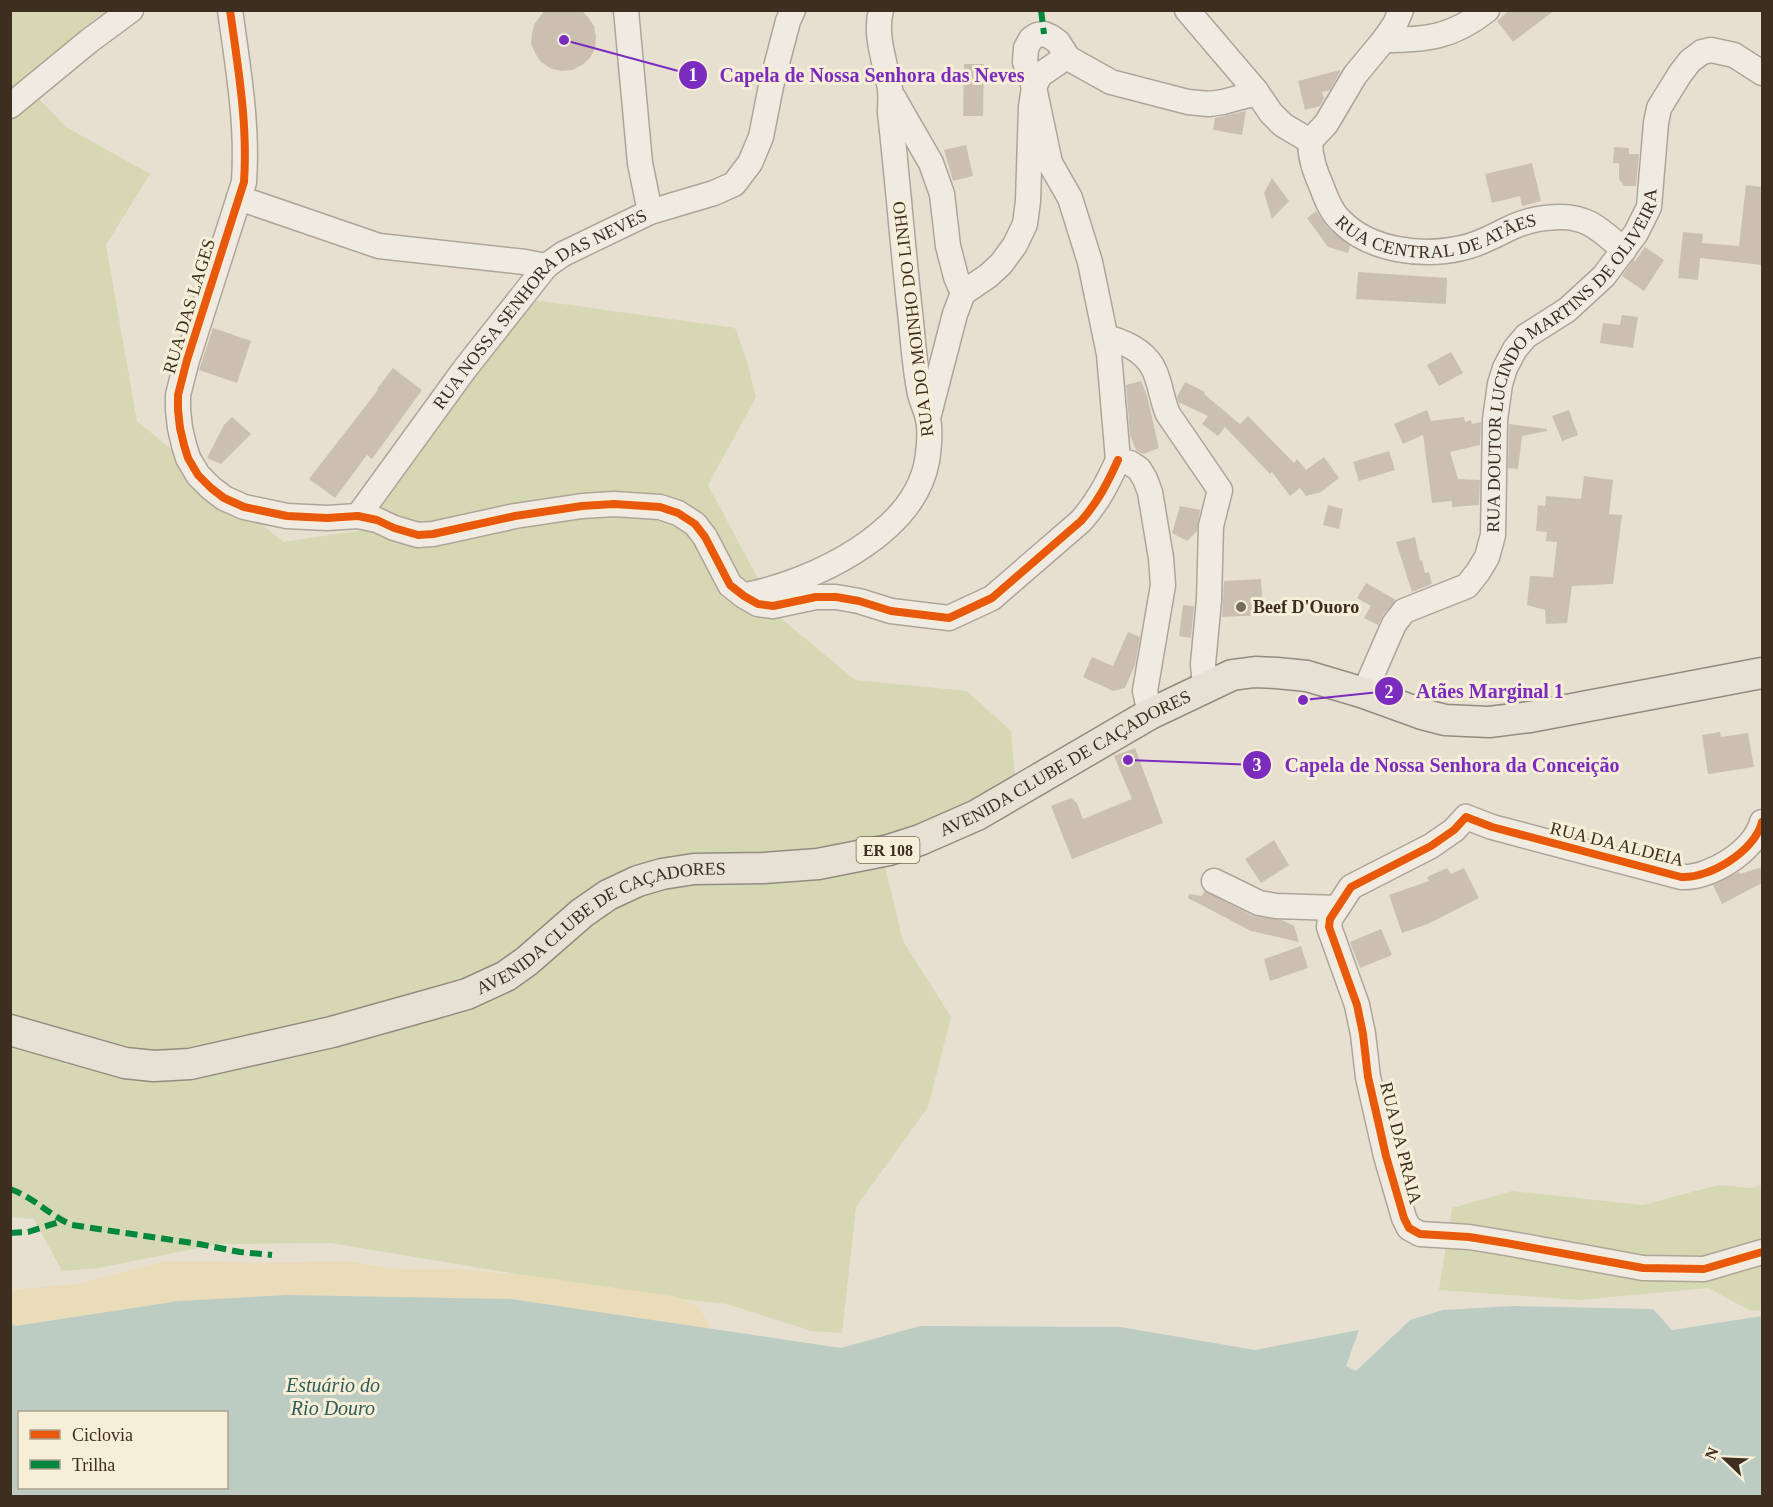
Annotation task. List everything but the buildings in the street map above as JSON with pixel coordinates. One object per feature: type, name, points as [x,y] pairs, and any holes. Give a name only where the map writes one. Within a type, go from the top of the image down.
[{"type":"main road","name":"AVENIDA CLUBE DE CAÇADORES","points":[[10,1030],[125,1063],[154,1066],[190,1064],[332,1032],[467,994],[506,976],[608,895],[638,881],[662,874],[694,869],[764,868],[818,864],[889,850],[920,840],[994,805],[1150,714],[1232,675],[1266,672],[1307,676],[1445,720],[1489,722],[1530,717],[1762,673]]},
{"type":"street","points":[[10,106],[89,41],[131,10]]},
{"type":"street","name":"RUA DAS LAGES","points":[[230,10],[244,116],[244,182],[187,360],[178,395],[180,428],[188,458],[198,475],[224,498],[244,507],[287,516],[327,518],[358,516]]},
{"type":"street","name":"RUA NOSSA SENHORA DAS NEVES","points":[[358,516],[464,370],[546,266],[562,254],[650,212],[640,163],[626,10]]},
{"type":"street","points":[[650,212],[714,193],[734,184],[750,163],[761,137],[771,86],[793,10]]},
{"type":"street","name":"RUA DO MOINHO DO LINHO","points":[[744,596],[772,590],[832,564],[881,533],[911,501],[922,478],[927,460],[928,418],[919,392],[915,363],[890,113],[890,90],[883,57],[879,18],[881,10]]},
{"type":"street","points":[[1187,10],[1271,112],[1284,124],[1310,141],[1326,124],[1355,75],[1384,40],[1401,10]]},
{"type":"street","points":[[1384,40],[1432,38],[1456,30],[1487,10]]},
{"type":"street","points":[[358,516],[377,520],[418,535],[433,534],[514,516],[582,506],[614,504],[660,507],[678,513],[695,524],[705,537],[730,585],[758,604],[773,606],[816,597],[836,597],[891,611],[949,618],[992,598],[1081,521],[1094,506],[1118,460],[1109,354],[1090,262],[1070,198],[1050,163],[1034,87],[1025,62],[1026,48],[1031,39],[1044,34],[1058,42],[1068,58],[1111,82],[1188,102],[1209,104],[1223,102],[1256,91]]},
{"type":"street","name":"RUA DOUTOR LUCINDO MARTINS DE OLIVEIRA","points":[[1364,693],[1394,624],[1404,611],[1467,586],[1487,556],[1493,535],[1495,420],[1500,384],[1505,368],[1515,349],[1526,336],[1567,310],[1604,276],[1643,221],[1649,207],[1659,108],[1680,74],[1690,61],[1702,52],[1711,50],[1734,56],[1762,73]]},
{"type":"street","points":[[928,418],[954,314],[963,293],[1001,264],[1015,245],[1025,224],[1034,87],[1040,75],[1068,58]]},
{"type":"street","points":[[890,90],[931,163],[942,194],[948,246],[956,277],[963,293]]},
{"type":"street","name":"RUA CENTRAL DE ATÃES","points":[[1310,141],[1312,162],[1331,209],[1352,231],[1373,242],[1419,251],[1441,252],[1475,245],[1518,224],[1563,217],[1588,222],[1598,227],[1624,250]]},
{"type":"street","points":[[239,198],[380,246],[546,266]]},
{"type":"street","points":[[1106,337],[1119,341],[1148,359],[1155,372],[1162,401],[1168,414],[1220,490],[1211,526],[1209,600],[1203,664],[1205,687]]},
{"type":"street","points":[[1118,460],[1130,463],[1139,469],[1145,479],[1150,492],[1161,558],[1163,585],[1145,691],[1150,714]]},
{"type":"street","name":"RUA DA ALDEIA","points":[[1336,908],[1351,887],[1431,846],[1454,830],[1466,817],[1492,827],[1681,877],[1693,878],[1720,866],[1739,854],[1758,832]]},
{"type":"street","points":[[1214,881],[1259,903],[1276,906],[1336,908]]},
{"type":"street","name":"RUA DA PRAIA","points":[[1336,908],[1330,919],[1329,927],[1357,1005],[1368,1077],[1386,1156],[1409,1228],[1420,1234],[1469,1237],[1643,1269],[1704,1269],[1762,1252]]},
{"type":"green space","points":[[10,11],[111,11],[31,91],[66,127],[150,174],[106,245],[137,421],[283,542],[364,530],[442,406],[527,299],[735,328],[747,361],[756,397],[708,485],[778,616],[855,680],[967,691],[1011,731],[1015,778],[1021,795],[878,837],[903,941],[951,1017],[928,1107],[856,1207],[842,1333],[811,1331],[727,1304],[643,1295],[331,1243],[218,1244],[99,1268],[62,1271],[34,1219],[11,1217]]},
{"type":"green space","points":[[1718,1185],[1750,1188],[1762,1185],[1762,1311],[1749,1310],[1708,1288],[1579,1300],[1439,1290],[1452,1208],[1512,1191],[1643,1205]]},
{"type":"sand","points":[[167,1261],[280,1263],[344,1261],[400,1269],[456,1269],[533,1276],[678,1297],[698,1306],[712,1329],[511,1299],[287,1295],[179,1301],[15,1326],[11,1324],[10,1290],[78,1284]]},
{"type":"water","name":"Estuário do Rio Douro","points":[[287,1295],[511,1299],[841,1348],[920,1326],[1120,1327],[1255,1350],[1359,1330],[1346,1366],[1356,1371],[1410,1320],[1443,1310],[1513,1306],[1653,1309],[1672,1330],[1762,1316],[1762,1496],[11,1496],[11,1324],[15,1326],[179,1301]]},
{"type":"marked path","points":[[1041,10],[1044,34]]},
{"type":"marked path","points":[[10,1189],[72,1225],[272,1255]]},
{"type":"marked path","points":[[10,1233],[28,1232],[62,1221]]},
{"type":"cycle path","points":[[230,10],[245,139],[244,182],[178,395],[180,428],[188,458],[198,475],[224,498],[244,507],[287,516],[327,518],[358,516],[377,520],[418,535],[433,534],[515,516],[582,506],[614,504],[660,507],[678,513],[695,524],[705,537],[730,585],[758,604],[773,606],[816,597],[836,597],[891,611],[949,618],[992,598],[1081,521],[1093,507],[1118,460]]},
{"type":"cycle path","points":[[1762,822],[1758,833],[1741,853],[1717,868],[1681,877],[1492,827],[1466,817],[1454,830],[1431,846],[1351,887],[1330,919],[1329,927],[1357,1005],[1368,1077],[1386,1156],[1409,1228],[1420,1234],[1469,1237],[1643,1268],[1704,1269],[1762,1252]]},
{"type":"place","name":"Capela de Nossa Senhora das Neves","points":[[564,40]]},
{"type":"place","name":"Beef D'Ouoro","points":[[1241,607]]},
{"type":"place","name":"Atães Marginal 1","points":[[1303,700]]},
{"type":"place","name":"Capela de Nossa Senhora da Conceição","points":[[1128,760]]}]
